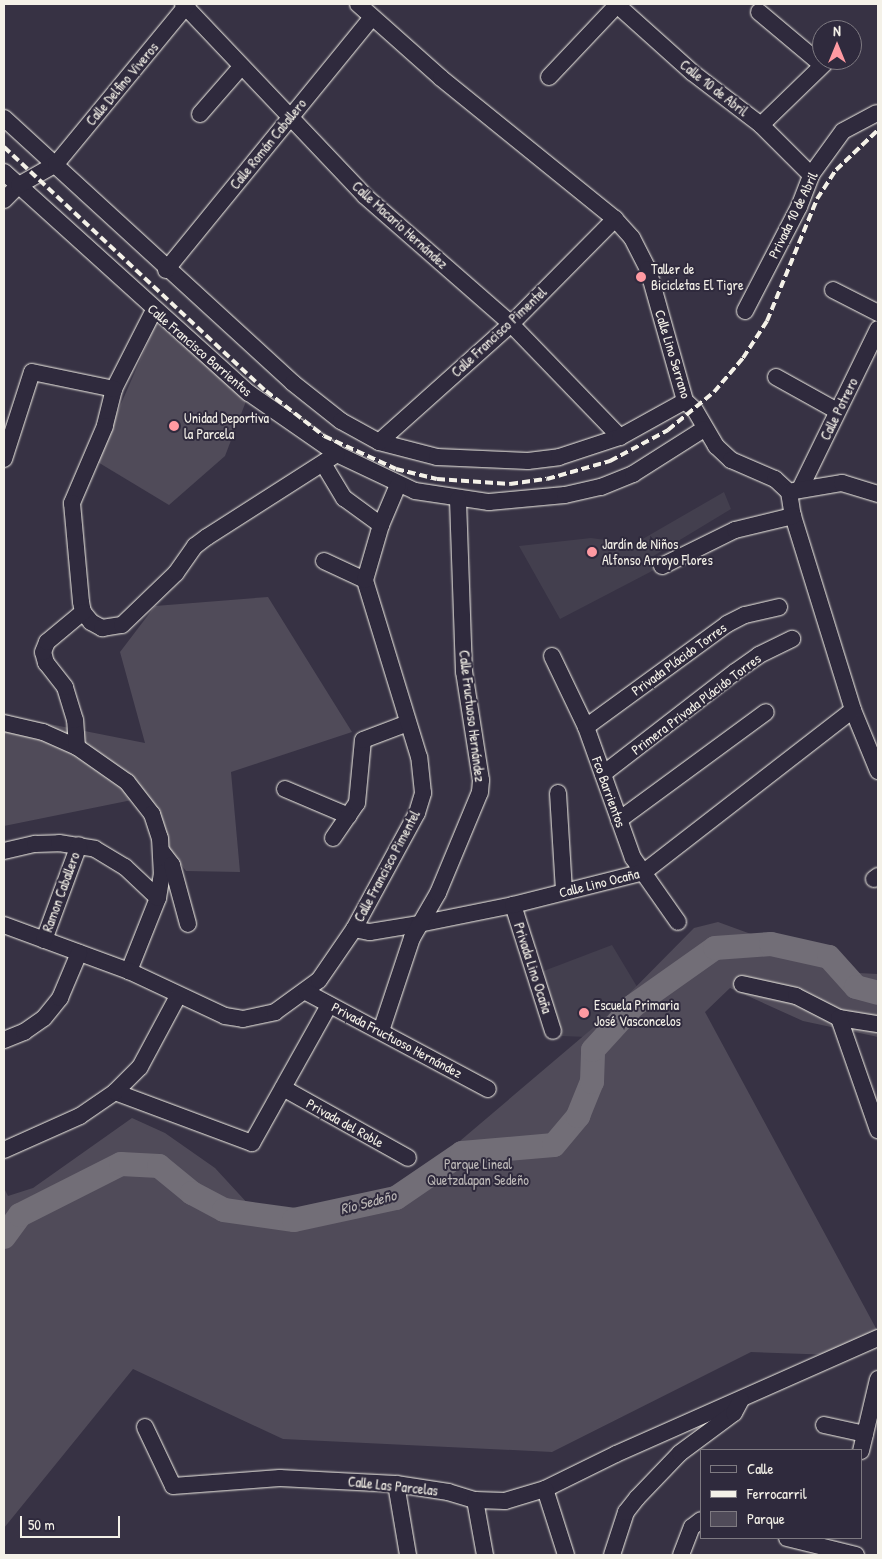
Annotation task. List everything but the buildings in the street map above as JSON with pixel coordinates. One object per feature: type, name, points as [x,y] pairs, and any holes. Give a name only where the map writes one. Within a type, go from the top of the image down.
[{"type":"street","name":"Calle Lino Serrano","points":[[358,4],[371,19],[615,219],[632,238],[648,269],[685,401],[695,410],[704,428],[731,460],[795,490]]},
{"type":"street","points":[[549,77],[616,4]]},
{"type":"street","name":"Calle 10 de Abril","points":[[616,4],[693,73],[762,125],[811,175]]},
{"type":"street","name":"Calle Macario Hernández","points":[[186,5],[288,118],[365,196],[511,324],[620,437]]},
{"type":"street","name":"Calle Delfino Viveros","points":[[56,164],[186,5]]},
{"type":"street","points":[[758,12],[812,53]]},
{"type":"street","name":"Calle Román Caballero","points":[[166,270],[288,118],[371,19]]},
{"type":"street","points":[[200,114],[242,68]]},
{"type":"street","points":[[762,125],[816,70]]},
{"type":"street","name":"Privada 10 de Abril","points":[[744,311],[799,207],[811,175],[843,130],[877,113]]},
{"type":"street","points":[[4,118],[56,164],[166,270],[320,406],[380,442],[437,457],[528,460],[560,457],[620,437],[685,401]]},
{"type":"street","points":[[4,200],[19,185],[56,164]]},
{"type":"street","name":"Calle Francisco Barrientos","points":[[4,172],[154,310],[249,393],[338,454],[398,485],[435,496],[458,499],[525,501],[601,487],[633,474],[704,428]]},
{"type":"street","name":"Calle Francisco Pimentel","points":[[380,442],[511,324],[615,219]]},
{"type":"street","points":[[833,290],[878,313]]},
{"type":"street","points":[[154,310],[114,389],[105,426],[72,503],[83,612],[91,622],[102,628],[122,625],[176,574],[195,546],[338,454]]},
{"type":"street","name":"Calle Potrero","points":[[795,490],[878,330]]},
{"type":"street","points":[[4,459],[32,372],[114,389]]},
{"type":"street","points":[[776,377],[837,411]]},
{"type":"street","points":[[324,464],[344,498],[380,525]]},
{"type":"street","points":[[878,494],[842,484],[795,490],[793,516],[853,710],[878,771]]},
{"type":"street","points":[[324,561],[365,580],[380,525],[398,485]]},
{"type":"street","name":"Calle Fructuoso Hernández","points":[[381,1031],[412,938],[438,893],[480,792],[464,664],[458,499]]},
{"type":"street","points":[[662,566],[735,530],[793,516]]},
{"type":"street","name":"Calle Francisco Pimentel","points":[[4,925],[129,971],[178,996],[225,1016],[243,1019],[275,1012],[306,992],[333,963],[354,929],[417,813],[423,793],[419,758],[365,580]]},
{"type":"street","name":"Privada Plácido Torres","points":[[586,727],[727,624],[745,615],[780,607]]},
{"type":"street","points":[[77,747],[75,720],[65,687],[46,663],[43,652],[47,642],[83,612]]},
{"type":"street","name":"Primera Privada Plácido Torres","points":[[603,774],[743,666],[792,638]]},
{"type":"street","name":"Fco Barrientos","points":[[552,656],[586,727],[633,858],[678,922]]},
{"type":"street","name":"Calle Lino Ocaña","points":[[354,929],[370,932],[419,924],[513,905],[644,872],[853,710]]},
{"type":"street","points":[[619,820],[766,712]]},
{"type":"street","points":[[4,723],[43,732],[77,747],[127,782],[152,814],[162,852],[158,898],[129,971]]},
{"type":"street","points":[[333,838],[349,816],[359,795],[363,740],[408,723]]},
{"type":"street","points":[[285,788],[349,816]]},
{"type":"street","points":[[558,792],[564,892]]},
{"type":"street","points":[[4,851],[34,844],[79,845],[110,856],[158,898]]},
{"type":"street","name":"Ramon Caballero","points":[[44,940],[79,845]]},
{"type":"street","points":[[162,852],[172,865],[188,924]]},
{"type":"street","name":"Privada Lino Ocaña","points":[[513,905],[553,1031]]},
{"type":"street","points":[[4,1040],[24,1032],[44,1018],[60,998],[79,953]]},
{"type":"street","points":[[742,984],[796,996],[839,1018],[878,1024]]},
{"type":"street","name":"Privada Fructuoso Hernández","points":[[306,992],[488,1089]]},
{"type":"street","points":[[4,1150],[80,1116],[115,1092],[140,1067],[178,996]]},
{"type":"street","points":[[115,1092],[252,1143],[329,1005]]},
{"type":"street","points":[[839,1018],[878,1130]]},
{"type":"street","name":"Privada del Roble","points":[[283,1088],[408,1158]]},
{"type":"street","name":"Calle Las Parcelas","points":[[145,1427],[173,1486],[280,1478],[396,1484],[433,1489],[475,1500],[505,1502],[545,1489],[616,1454],[878,1338]]},
{"type":"street","points":[[861,1449],[878,1379]]},
{"type":"street","points":[[612,1555],[626,1512],[637,1498],[680,1453],[734,1413],[741,1399]]},
{"type":"street","points":[[824,1425],[865,1434]]},
{"type":"street","points":[[396,1484],[408,1555]]},
{"type":"street","points":[[545,1489],[566,1555]]},
{"type":"street","points":[[475,1500],[485,1555]]},
{"type":"street","points":[[681,1555],[692,1527],[700,1521]]},
{"type":"street","points":[[791,1539],[836,1548],[856,1555]]},
{"type":"shaded area","name":"Jardín de Niños Alfonso Arroyo Flores","points":[[724,492],[731,509],[650,558],[654,570],[560,619],[519,546],[591,538],[634,544]]},
{"type":"shaded area","name":"Escuela Primaria José Vasconcelos","points":[[612,945],[639,990],[588,1037],[561,1036],[541,972]]},
{"type":"green space","name":"Unidad Deportiva la Parcela","points":[[158,319],[248,396],[225,456],[169,505],[96,461]]},
{"type":"green space","points":[[268,597],[352,732],[231,772],[240,872],[186,871],[132,800],[4,826],[4,715],[145,743],[120,652],[155,606]]},
{"type":"green space","name":"Parque Lineal Quetzalapan Sedeño","points":[[718,922],[858,973],[878,974],[878,1037],[803,1021],[730,988],[705,1012],[878,1332],[835,1355],[751,1352],[552,1452],[283,1439],[133,1369],[4,1528],[4,1188],[8,1196],[33,1188],[132,1118],[165,1133],[215,1168],[261,1218],[283,1220],[335,1212],[396,1190],[454,1146],[607,1016],[694,928]]},
{"type":"waterway","name":"Río Sedeño","points":[[4,1237],[20,1215],[121,1164],[159,1166],[192,1193],[224,1210],[294,1220],[396,1198],[462,1153],[554,1145],[578,1116],[592,1082],[593,1050],[633,1006],[715,948],[771,944],[829,957],[856,987],[878,993]]},
{"type":"railway","points":[[4,147],[266,391],[324,436],[396,469],[437,479],[510,484],[547,479],[610,461],[668,430],[714,392],[743,358],[767,321],[817,199],[836,170],[878,130]]},
{"type":"place","name":"Taller de Bicicletas El Tigre","points":[[641,277]]},
{"type":"place","name":"Unidad Deportiva la Parcela","points":[[174,426]]},
{"type":"place","name":"Jardín de Niños Alfonso Arroyo Flores","points":[[592,552]]},
{"type":"place","name":"Escuela Primaria José Vasconcelos","points":[[584,1013]]}]
